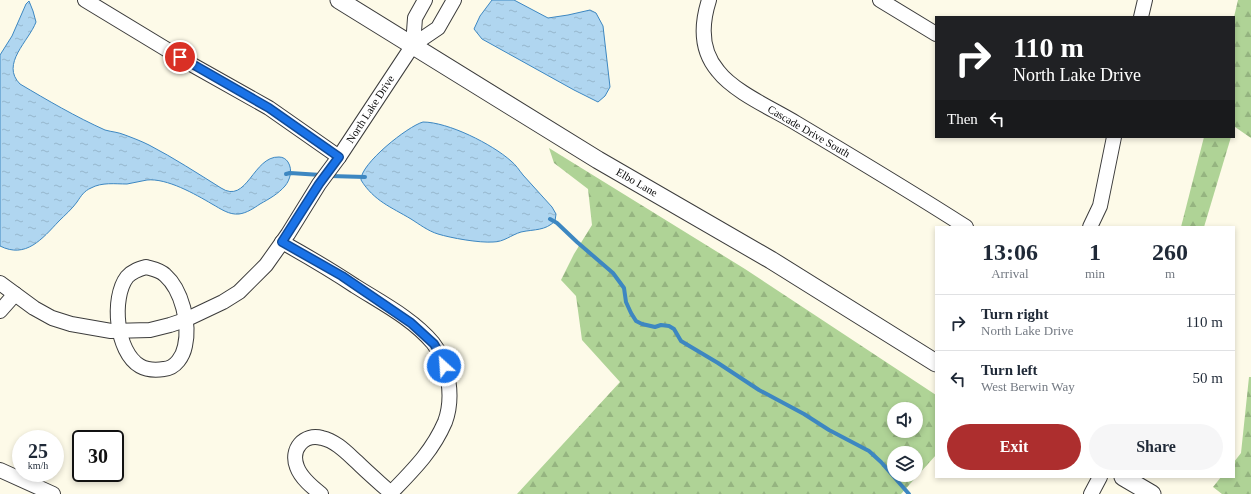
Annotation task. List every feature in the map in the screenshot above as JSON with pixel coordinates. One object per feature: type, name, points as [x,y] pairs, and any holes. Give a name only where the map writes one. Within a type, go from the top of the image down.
[{"type":"street","points":[[85,0],[189,63],[269,108],[339,157]]},
{"type":"street","name":"Elbo Lane","points":[[339,0],[598,160],[715,227],[935,362]]},
{"type":"street","points":[[413,45],[415,18],[425,0]]},
{"type":"street","points":[[413,45],[438,28],[454,0]]},
{"type":"street","name":"Cascade Drive South","points":[[709,0],[704,14],[702,29],[704,45],[718,72],[757,101],[859,160],[964,226]]},
{"type":"street","points":[[880,0],[935,33]]},
{"type":"street","points":[[1141,16],[1145,0]]},
{"type":"street","name":"North Lake Drive","points":[[0,283],[52,318],[91,328],[120,331],[150,330],[185,320],[218,305],[239,292],[262,269],[282,242],[319,184],[339,157],[413,45]]},
{"type":"street","points":[[1090,226],[1100,206],[1114,138]]},
{"type":"street","points":[[282,242],[342,276],[411,323],[434,344],[442,358],[447,373],[449,389],[445,420],[430,450],[391,494],[334,443],[322,437],[310,437],[300,443],[295,454],[297,467],[304,478],[321,494]]},
{"type":"street","points":[[146,267],[165,275],[178,290],[187,331],[184,350],[180,358],[174,365],[167,369],[149,369],[140,366],[127,351],[120,331],[117,311],[118,303],[123,284],[128,276],[136,270],[146,267]]},
{"type":"street","points":[[0,311],[15,294]]},
{"type":"street","points":[[0,470],[53,494]]},
{"type":"street","points":[[1091,494],[1099,478]]},
{"type":"street","points":[[1125,478],[1152,494]]},
{"type":"green space","points":[[1238,0],[1251,0],[1251,138],[1235,127],[1234,16]]},
{"type":"green space","points":[[1204,138],[1231,138],[1204,226],[1181,226]]},
{"type":"green space","points":[[549,148],[745,269],[935,394],[935,456],[923,469],[923,446],[887,446],[887,482],[912,482],[901,494],[517,494],[620,382],[582,340],[576,296],[561,280],[574,254],[592,225],[588,189],[554,163]]},
{"type":"green space","points":[[1249,377],[1251,377],[1251,494],[1222,494],[1213,487],[1220,478],[1235,478],[1235,461],[1241,453]]},
{"type":"water","points":[[492,0],[514,0],[548,18],[590,10],[596,13],[603,26],[610,87],[605,96],[598,102],[482,39],[474,29],[480,16]]},
{"type":"water","points":[[29,1],[36,22],[14,61],[13,69],[20,84],[94,125],[149,145],[230,192],[237,190],[244,185],[263,164],[270,159],[279,157],[285,159],[290,165],[290,175],[287,184],[276,194],[253,209],[239,214],[232,214],[225,211],[172,184],[155,180],[95,186],[85,192],[71,210],[33,245],[26,249],[18,250],[0,246],[0,55],[12,36],[26,4]]},
{"type":"water","points":[[423,122],[433,123],[457,130],[481,141],[503,154],[514,164],[552,207],[556,214],[555,221],[547,227],[521,232],[497,242],[473,241],[450,237],[431,231],[377,198],[361,180],[363,173],[368,165],[386,146],[407,130]]},
{"type":"waterway","points":[[286,174],[321,175]]},
{"type":"waterway","points":[[330,176],[365,177]]},
{"type":"waterway","points":[[550,219],[557,223],[613,273],[624,288],[626,302],[636,321],[655,327],[661,325],[669,326],[674,329],[681,341],[759,390],[869,451],[881,462],[909,494]]},
{"type":"route","points":[[180,57],[269,108],[339,157],[308,200],[282,242],[342,276],[411,323],[434,344],[442,358],[444,366]]}]
